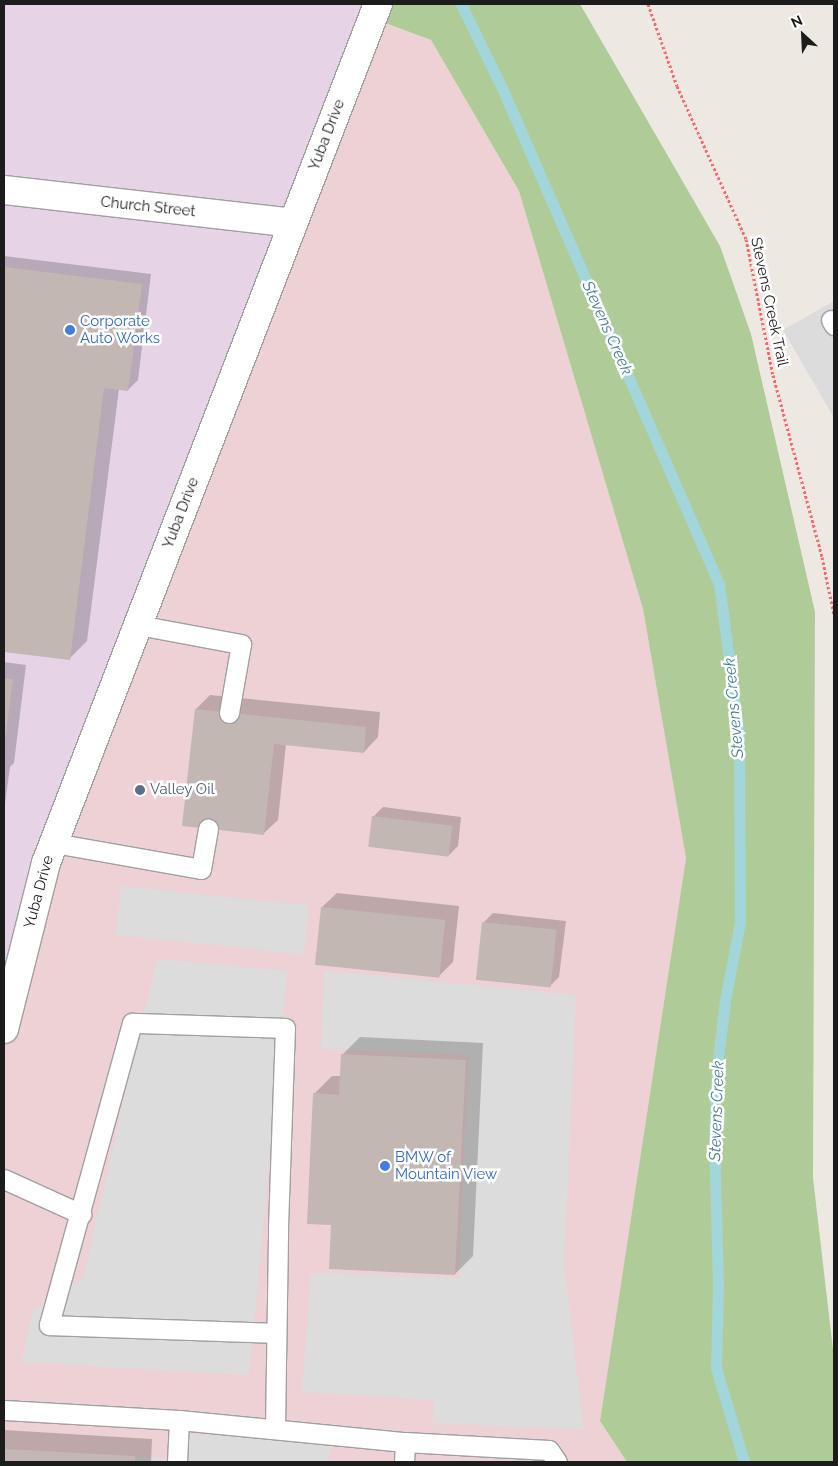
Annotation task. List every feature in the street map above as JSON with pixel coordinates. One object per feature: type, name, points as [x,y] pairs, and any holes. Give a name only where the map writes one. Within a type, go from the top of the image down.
[{"type":"street","name":"Yuba Drive","points":[[4,1029],[54,843],[378,4]]},
{"type":"street","name":"Church Street","points":[[4,190],[293,223]]},
{"type":"lane","points":[[138,625],[241,644],[229,713]]},
{"type":"lane","points":[[54,843],[201,869],[208,829]]},
{"type":"lane","points":[[275,1427],[285,1028],[132,1023],[49,1325],[276,1333]]},
{"type":"lane","points":[[4,1179],[81,1214]]},
{"type":"lane","points":[[4,1410],[275,1427],[405,1442],[548,1450],[557,1462]]},
{"type":"lane","points":[[177,1462],[179,1420]]},
{"type":"lane","points":[[404,1462],[405,1442]]},
{"type":"path","name":"Stevens Creek Trail","points":[[648,4],[677,86],[746,239],[773,375],[822,557],[834,615]]},
{"type":"shaded area","points":[[4,4],[365,4],[46,863],[4,1029]]},
{"type":"shaded area","points":[[372,18],[431,40],[519,191],[643,609],[686,858],[600,1421],[627,1462],[4,1462],[4,1029],[46,863]]},
{"type":"shaded area","points":[[834,301],[834,418],[783,330]]},
{"type":"shaded area","points":[[121,886],[309,906],[304,954],[116,935]]},
{"type":"shaded area","points":[[157,959],[287,971],[249,1375],[21,1362],[33,1311],[83,1278]]},
{"type":"shaded area","points":[[324,971],[576,995],[564,1265],[584,1430],[433,1423],[434,1400],[302,1392],[311,1273],[459,1278],[468,1055],[321,1049]]},
{"type":"shaded area","points":[[188,1434],[331,1442],[329,1462],[135,1462],[135,1456],[186,1459]]},
{"type":"green space","points":[[365,4],[580,4],[720,246],[751,334],[815,612],[813,1178],[834,1358],[834,1462],[627,1462],[600,1421],[686,858],[643,609],[519,191],[431,40],[372,18]]},
{"type":"building","points":[[4,267],[142,284],[128,391],[104,388],[70,660],[4,652]]},
{"type":"building","points":[[4,678],[13,679],[5,740],[4,740]]},
{"type":"building","points":[[195,709],[366,727],[364,753],[274,744],[264,835],[182,826]]},
{"type":"building","points":[[372,816],[452,826],[449,857],[368,847]]},
{"type":"building","points":[[321,907],[445,920],[439,978],[315,965]]},
{"type":"building","points":[[482,922],[557,930],[551,988],[476,980]]},
{"type":"building","name":"BMW of Mountain View","points":[[341,1054],[466,1060],[455,1275],[329,1269],[331,1225],[307,1224],[313,1093],[339,1095]]},
{"type":"building","points":[[4,1449],[135,1456],[135,1462],[4,1462]]},
{"type":"waterway","name":"Stevens Creek","points":[[461,4],[502,88],[719,584],[739,735],[740,922],[725,1000],[717,1067],[714,1135],[718,1284],[716,1368],[744,1462]]},
{"type":"place","name":"Corporate Auto Works","points":[[70,330]]},
{"type":"place","name":"Valley Oil","points":[[140,790]]},
{"type":"place","name":"BMW of Mountain View","points":[[385,1166]]}]
